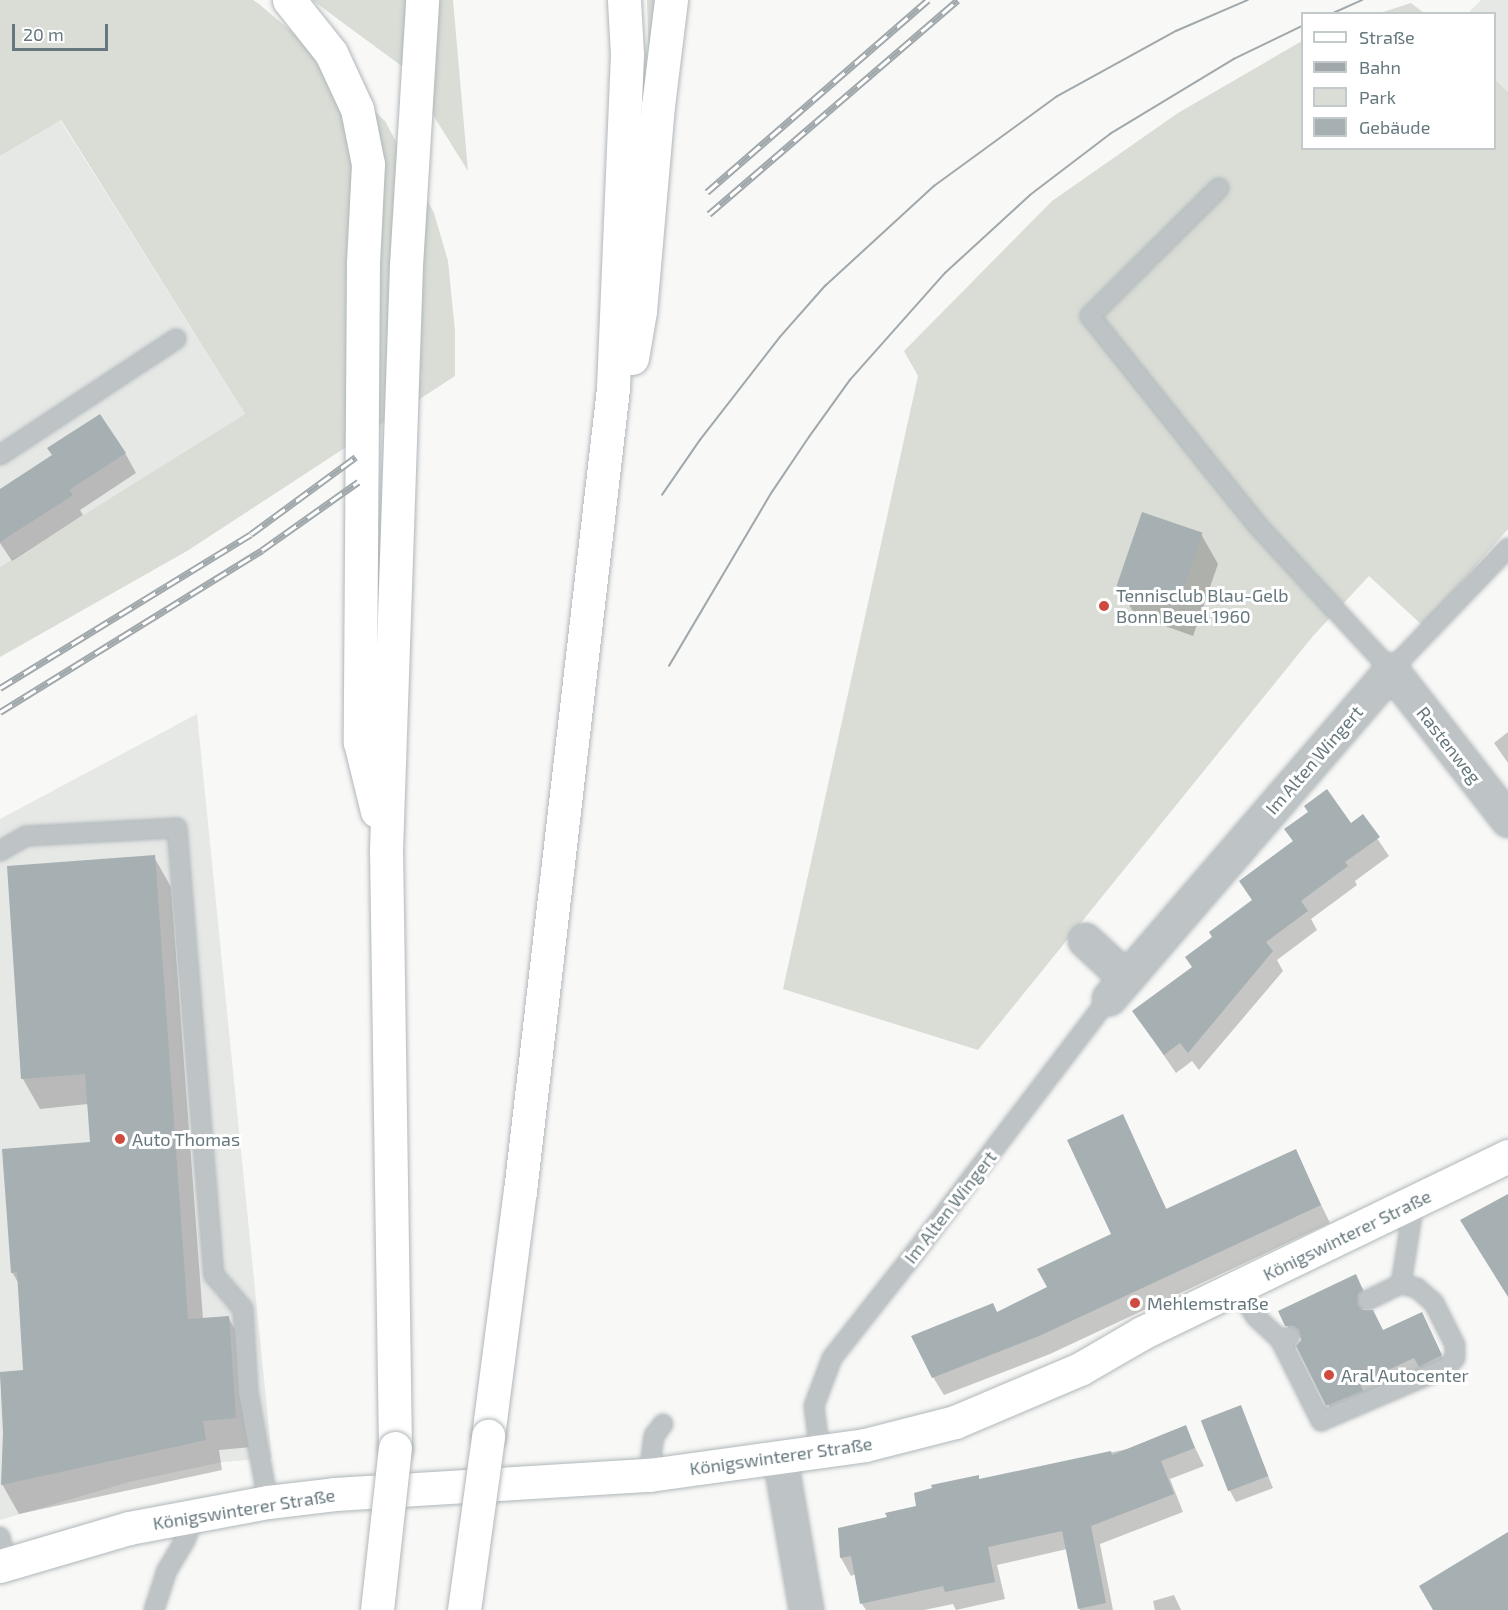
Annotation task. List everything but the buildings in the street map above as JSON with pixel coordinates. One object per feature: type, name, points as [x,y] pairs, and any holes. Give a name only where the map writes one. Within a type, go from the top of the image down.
[{"type":"main road","points":[[289,0],[332,53],[357,109],[368,164],[363,263],[360,742],[386,850]]},
{"type":"main road","points":[[377,1610],[395,1448],[386,850],[406,265],[422,0]]},
{"type":"main road","points":[[464,1610],[488,1436],[613,388],[627,54],[624,0]]},
{"type":"main road","points":[[585,623],[640,311],[659,95],[671,0]]},
{"type":"main road","name":"Königswinterer Straße","points":[[2,1556],[129,1528],[268,1502],[335,1494],[649,1475],[820,1453],[865,1445],[955,1422],[1080,1369],[1142,1333],[1508,1156]]},
{"type":"street","name":"Rastenweg","points":[[1391,670],[1508,820]]},
{"type":"street","name":"Im Alten Wingert","points":[[1117,988],[1391,670]]},
{"type":"street","points":[[1085,940],[1117,988]]},
{"type":"street","points":[[780,1459],[806,1610]]},
{"type":"lane","points":[[1219,188],[1090,316],[1259,527],[1366,640],[1391,670]]},
{"type":"lane","points":[[0,455],[176,339]]},
{"type":"lane","name":"Im Alten Wingert","points":[[1391,670],[1508,548]]},
{"type":"lane","points":[[0,851],[26,836],[177,828],[214,1275],[243,1309],[248,1392],[268,1502]]},
{"type":"lane","name":"Im Alten Wingert","points":[[820,1453],[814,1406],[832,1358],[1117,988]]},
{"type":"lane","points":[[1401,1284],[1414,1203]]},
{"type":"lane","points":[[1236,1287],[1256,1317],[1285,1338],[1321,1421],[1447,1367],[1455,1358],[1455,1345],[1434,1303],[1417,1288],[1401,1284],[1368,1300]]},
{"type":"lane","points":[[649,1475],[654,1436],[663,1424]]},
{"type":"lane","points":[[154,1610],[166,1572],[185,1540],[195,1516]]},
{"type":"shaded area","points":[[1481,0],[1508,0],[1508,92],[1496,80],[1496,12],[1469,12]]},
{"type":"shaded area","points":[[60,120],[245,414],[0,567],[0,156]]},
{"type":"shaded area","name":"Auto Thomas","points":[[197,714],[272,1458],[222,1462],[129,1482],[0,1520],[0,819]]},
{"type":"green space","points":[[0,0],[253,0],[259,4],[310,47],[385,121],[434,213],[448,261],[455,331],[455,376],[187,551],[0,657],[0,567],[245,414],[61,120],[0,156]]},
{"type":"green space","points":[[312,0],[453,0],[468,171],[403,67]]},
{"type":"green space","points":[[647,0],[681,0],[649,66]]},
{"type":"green space","points":[[1411,3],[1423,12],[1383,12]]},
{"type":"green space","name":"Tennisclub Blau-Gelb Bonn Beuel 1960","points":[[1301,42],[1301,150],[1496,150],[1496,80],[1508,92],[1508,529],[1423,626],[1369,576],[1313,636],[978,1050],[783,989],[918,376],[904,351],[1052,201],[1178,113]]},
{"type":"tram line","points":[[662,495],[700,440],[780,337],[825,286],[934,186],[1056,97],[1176,31],[1248,0]]},
{"type":"tram line","points":[[1335,12],[1362,0]]},
{"type":"tram line","points":[[669,666],[772,492],[809,437],[850,380],[945,273],[1030,195],[1110,134],[1234,59],[1301,26]]},
{"type":"railway","points":[[707,192],[928,0]]},
{"type":"railway","points":[[709,214],[958,0]]},
{"type":"railway","points":[[0,688],[251,534],[356,457]]},
{"type":"railway","points":[[0,712],[262,550],[358,482]]},
{"type":"place","name":"Tennisclub Blau-Gelb Bonn Beuel 1960","points":[[1104,606]]},
{"type":"place","name":"Auto Thomas","points":[[120,1139]]},
{"type":"place","name":"Mehlemstraße","points":[[1135,1303]]},
{"type":"place","name":"Aral Autocenter","points":[[1329,1375]]}]
